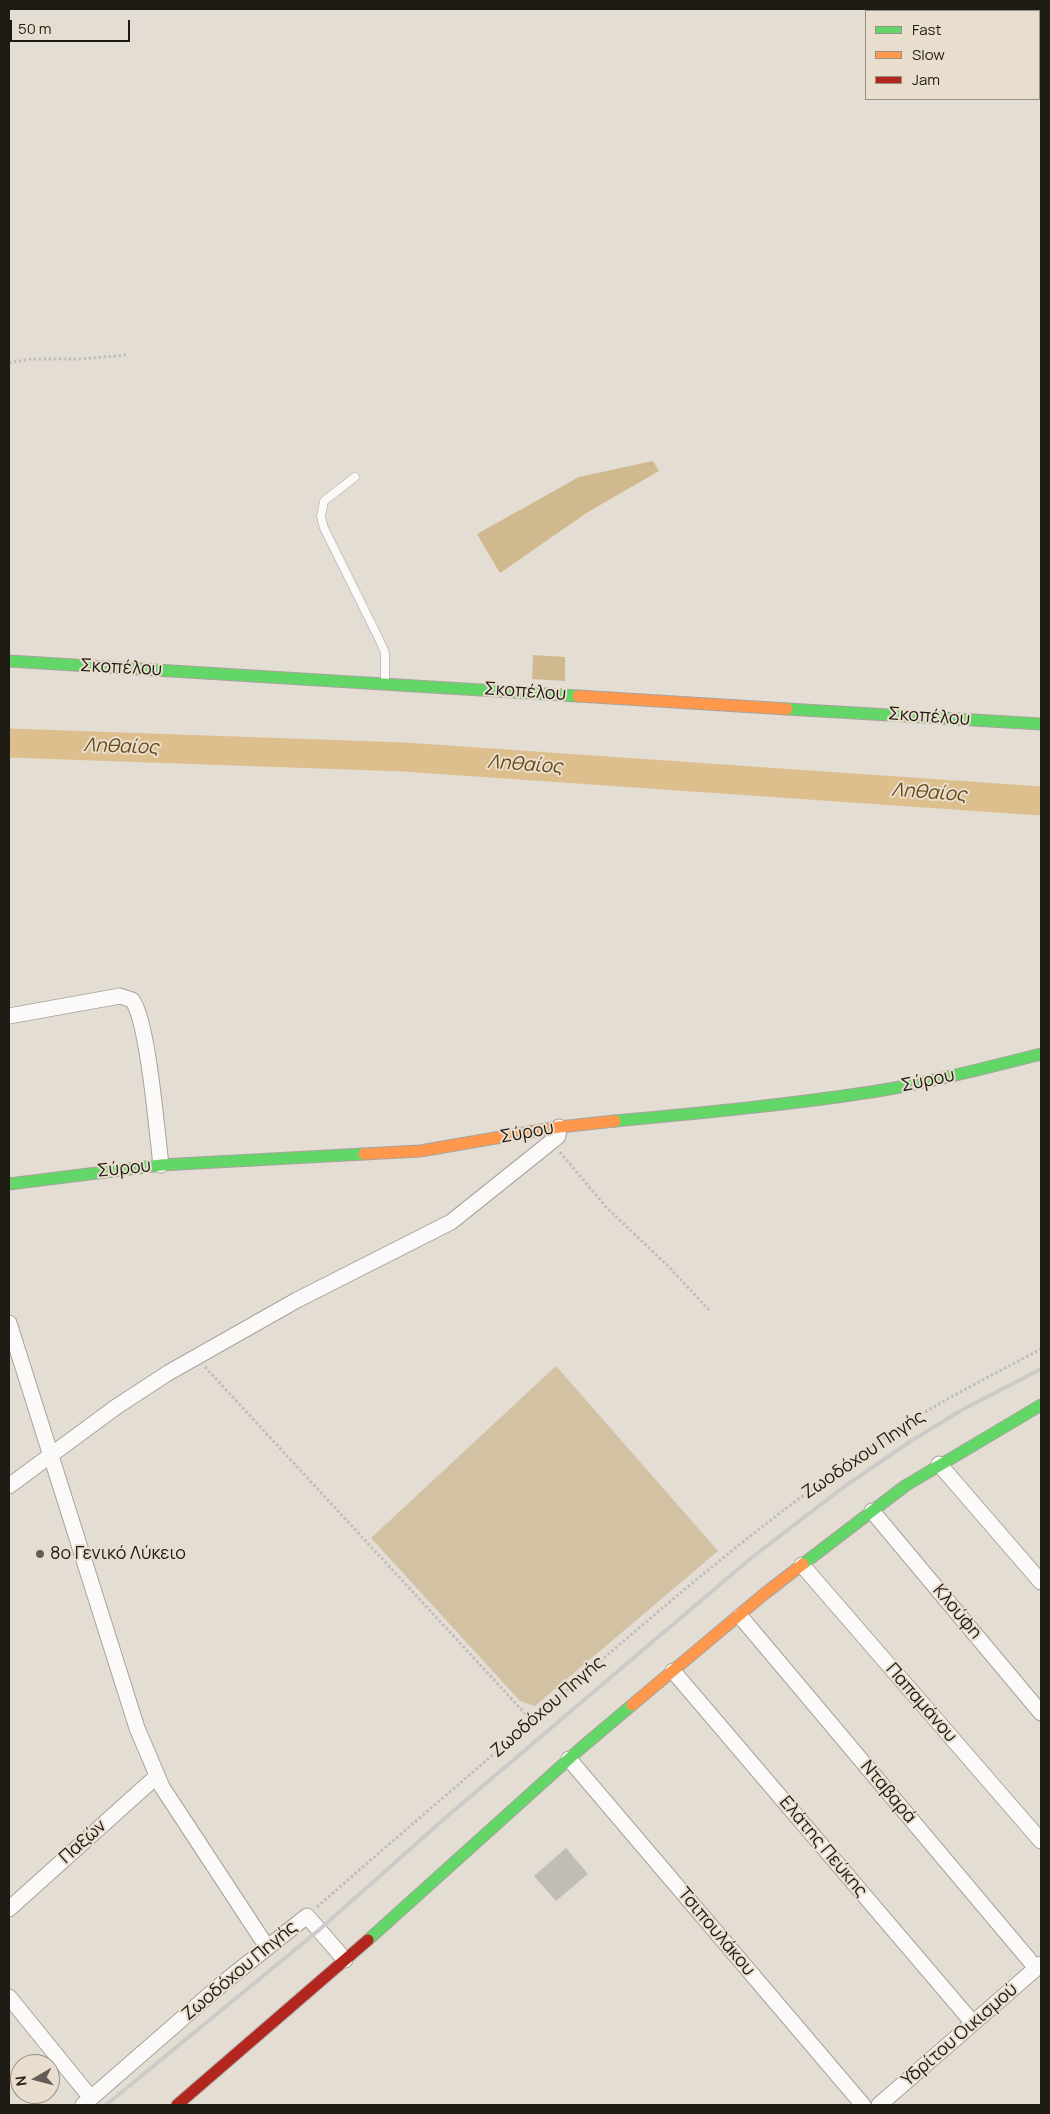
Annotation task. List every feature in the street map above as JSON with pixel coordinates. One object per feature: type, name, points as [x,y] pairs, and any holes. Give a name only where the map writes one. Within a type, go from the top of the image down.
[{"type":"street","name":"Σκοπέλου","points":[[9,661],[1041,724]]},
{"type":"street","points":[[9,1016],[113,997],[124,996],[132,1000],[138,1012],[146,1055],[160,1165]]},
{"type":"street","name":"Σύρου","points":[[9,1184],[72,1174],[160,1165],[420,1151],[559,1127],[776,1105],[872,1092],[921,1083],[1041,1054]]},
{"type":"street","points":[[9,1486],[116,1407],[195,1357],[296,1300],[451,1222],[558,1136],[559,1127]]},
{"type":"street","points":[[9,1322],[136,1728],[156,1776],[268,1947]]},
{"type":"street","points":[[176,2105],[345,1960],[569,1759],[763,1595],[905,1486],[939,1464],[1041,1405]]},
{"type":"street","points":[[939,1464],[1041,1582]]},
{"type":"street","name":"Κλούφη","points":[[872,1511],[1041,1713]]},
{"type":"street","name":"Παπαμάνου","points":[[802,1565],[1041,1841]]},
{"type":"street","name":"Νταβαρά","points":[[740,1616],[1039,1966]]},
{"type":"street","name":"Ελάτης Πεύκης","points":[[674,1671],[973,2023]]},
{"type":"street","name":"Τσιπουλάκου","points":[[569,1759],[863,2105]]},
{"type":"street","name":"Παξών","points":[[9,1909],[156,1776]]},
{"type":"street","points":[[307,1916],[345,1960]]},
{"type":"street","name":"Ζωοδόχου Πηγής","points":[[87,2102],[268,1947],[307,1916]]},
{"type":"street","name":"Υδρίτου Οικισμού","points":[[879,2105],[1039,1966]]},
{"type":"street","points":[[9,1997],[87,2102]]},
{"type":"lane","points":[[355,477],[324,501],[321,517],[328,538],[385,653],[385,683]]},
{"type":"path","points":[[9,363],[30,359],[81,359],[128,355]]},
{"type":"path","points":[[551,1142],[606,1207],[667,1265],[709,1310]]},
{"type":"path","name":"Ζωοδόχου Πηγής","points":[[307,1916],[668,1603],[737,1546],[821,1482],[882,1439],[961,1391],[1041,1350]]},
{"type":"path","points":[[195,1357],[532,1721]]},
{"type":"shaded area","points":[[653,461],[659,471],[588,512],[500,573],[477,534],[579,477]]},
{"type":"shaded area","points":[[533,655],[565,657],[565,681],[532,679]]},
{"type":"shaded area","points":[[556,1366],[718,1551],[535,1706],[520,1701],[371,1538]]},
{"type":"building","points":[[566,1848],[588,1874],[556,1901],[534,1876]]},
{"type":"waterway","name":"Ληθαίος","points":[[9,743],[404,757],[1041,801]]},
{"type":"railway","points":[[106,2105],[319,1930],[444,1819],[750,1559],[845,1486],[911,1441],[960,1411],[1041,1369]]},
{"type":"traffic: fast","points":[[9,661],[578,696]]},
{"type":"traffic: fast","points":[[787,709],[1041,724]]},
{"type":"traffic: fast","points":[[615,1121],[775,1105],[871,1092],[935,1080],[1041,1054]]},
{"type":"traffic: fast","points":[[9,1184],[161,1165],[364,1154]]},
{"type":"traffic: fast","points":[[803,1564],[905,1486],[1041,1405]]},
{"type":"traffic: fast","points":[[368,1940],[580,1749],[632,1705]]},
{"type":"traffic: slow","points":[[578,696],[787,709]]},
{"type":"traffic: slow","points":[[364,1154],[420,1151],[559,1127],[615,1121]]},
{"type":"traffic: slow","points":[[632,1705],[763,1595],[803,1564]]},
{"type":"traffic: jam","points":[[177,2105],[368,1940]]},
{"type":"place","name":"8ο Γενικό Λύκειο","points":[[40,1554]]}]
